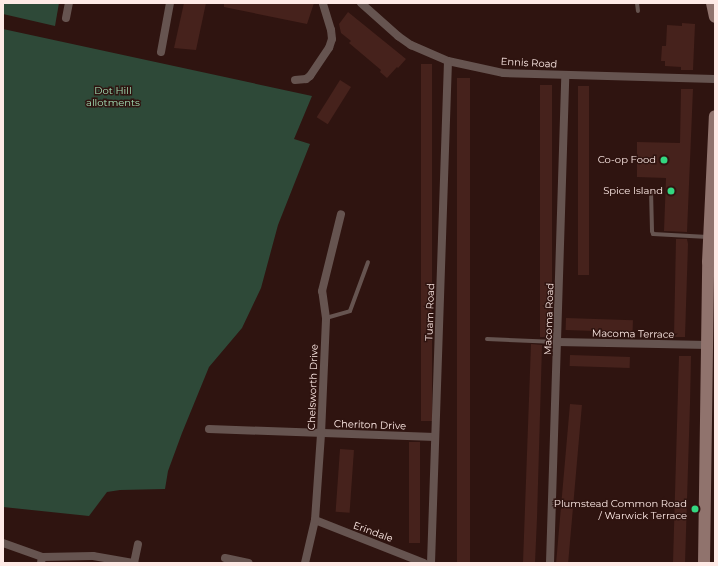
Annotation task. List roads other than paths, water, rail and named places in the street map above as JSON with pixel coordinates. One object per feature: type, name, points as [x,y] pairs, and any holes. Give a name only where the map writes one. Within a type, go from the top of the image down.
[{"type":"street","points":[[66,18],[69,3]]},
{"type":"street","points":[[161,52],[170,3]]},
{"type":"street","points":[[295,80],[306,79],[329,48],[332,39],[323,3]]},
{"type":"street","name":"Ennis Road","points":[[361,3],[398,36],[411,45],[448,61],[503,73],[565,76],[715,79]]},
{"type":"street","points":[[712,3],[715,17]]},
{"type":"street","name":"Tuam Road","points":[[431,563],[448,61]]},
{"type":"street","name":"Macoma Road","points":[[550,563],[565,76]]},
{"type":"street","points":[[704,563],[709,237],[715,116]]},
{"type":"street","name":"Chelsworth Drive","points":[[305,563],[314,520],[321,434],[326,318],[322,291],[341,214]]},
{"type":"street","name":"Macoma Terrace","points":[[558,342],[708,345]]},
{"type":"street","name":"Cheriton Drive","points":[[209,429],[435,437]]},
{"type":"street","name":"Erindale","points":[[314,520],[424,563]]},
{"type":"street","points":[[3,543],[42,560],[93,556],[134,563],[138,544]]},
{"type":"street","points":[[225,558],[248,563]]},
{"type":"lane","points":[[637,3],[638,11]]},
{"type":"lane","points":[[651,190],[653,234],[709,237]]},
{"type":"lane","points":[[326,318],[350,311],[368,262]]},
{"type":"lane","points":[[488,339],[558,342]]},
{"type":"place","name":"Co-op Food","points":[[664,160]]},
{"type":"place","name":"Spice Island","points":[[671,191]]},
{"type":"place","name":"Plumstead Common Road / Warwick Terrace","points":[[695,509]]},
{"type":"park label","name":"Dot Hill allotments","points":[[113,96]]}]
